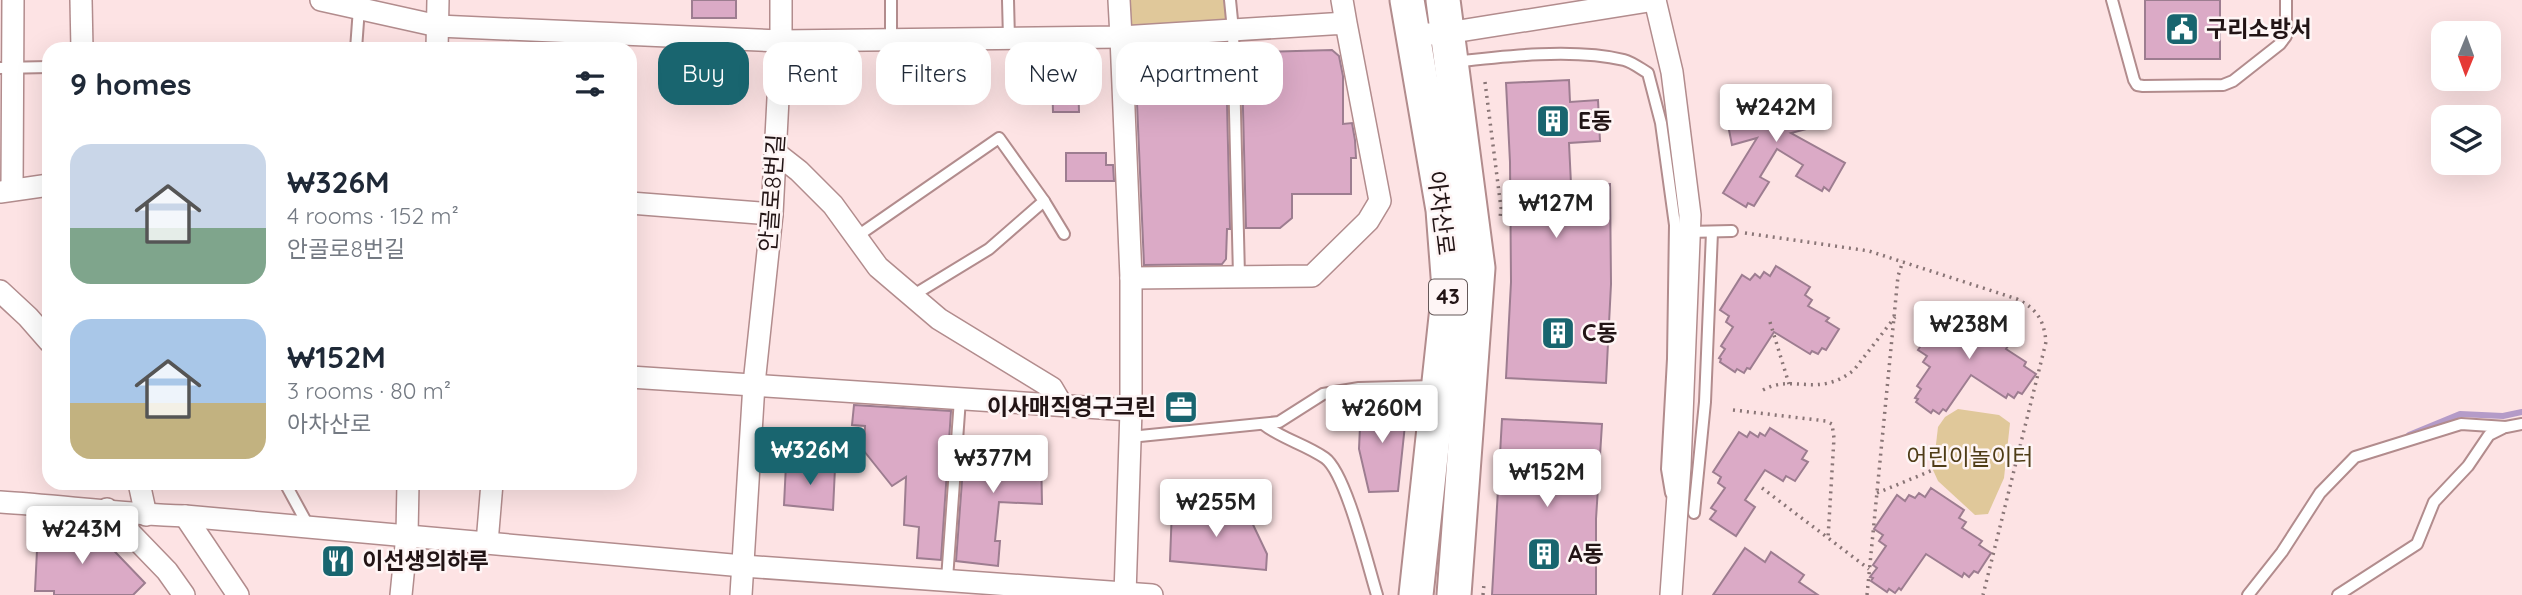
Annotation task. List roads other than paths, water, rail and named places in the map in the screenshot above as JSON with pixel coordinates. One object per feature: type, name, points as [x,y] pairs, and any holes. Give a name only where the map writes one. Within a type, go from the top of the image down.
[{"type":"main road","name":"아차산로","points":[[1407,0],[1444,223],[1449,289],[1416,595]]},
{"type":"main road","name":"아차산로","points":[[1443,0],[1478,268],[1454,595]]},
{"type":"street","points":[[13,0],[6,69],[6,190],[42,186]]},
{"type":"street","points":[[81,0],[82,42]]},
{"type":"street","points":[[321,0],[438,26],[781,41],[1121,37],[1346,23]]},
{"type":"street","points":[[437,42],[438,0]]},
{"type":"street","name":"안골로8번길","points":[[741,595],[754,384],[772,214],[781,0]]},
{"type":"street","points":[[1119,0],[1131,278],[1131,410],[1125,594]]},
{"type":"street","points":[[1131,278],[1312,276],[1368,221],[1380,201],[1342,0]]},
{"type":"street","points":[[1412,35],[1449,47],[1655,0],[1671,69],[1690,215],[1682,233],[1681,452],[1685,517],[1671,595]]},
{"type":"street","points":[[776,153],[799,171],[833,205],[878,267],[939,318],[1052,388],[1062,405]]},
{"type":"street","points":[[637,204],[772,214]]},
{"type":"street","points":[[0,291],[42,333]]},
{"type":"street","points":[[637,377],[1131,410]]},
{"type":"street","points":[[141,490],[146,515]]},
{"type":"street","points":[[401,595],[407,536],[408,490]]},
{"type":"street","points":[[487,543],[491,490]]},
{"type":"street","points":[[0,502],[107,509],[146,515],[185,516],[743,566],[1152,595]]},
{"type":"street","points":[[107,509],[167,571],[184,595]]},
{"type":"street","points":[[185,516],[239,595]]},
{"type":"lane","points":[[891,0],[891,40]]},
{"type":"lane","points":[[1008,0],[1009,40]]},
{"type":"lane","points":[[1230,0],[1239,276]]},
{"type":"lane","points":[[2112,0],[2137,85],[2198,86],[2222,85],[2233,81],[2280,44],[2286,36],[2286,0]]},
{"type":"lane","points":[[357,42],[359,8]]},
{"type":"lane","points":[[1449,47],[1502,56],[1567,54],[1626,61],[1648,73],[1671,69]]},
{"type":"lane","points":[[6,69],[42,67]]},
{"type":"lane","points":[[1648,73],[1661,123],[1682,233],[1732,231]]},
{"type":"lane","points":[[856,237],[999,138],[1064,234]]},
{"type":"lane","points":[[912,296],[989,249],[1044,201]]},
{"type":"lane","points":[[1685,517],[1705,402],[1712,232]]},
{"type":"lane","points":[[1130,437],[1279,422],[1323,394],[1359,388],[1440,387]]},
{"type":"lane","points":[[947,579],[960,399]]},
{"type":"lane","points":[[1263,424],[1278,436],[1326,459],[1342,483],[1377,595]]},
{"type":"lane","points":[[2248,595],[2282,552],[2320,493],[2354,457],[2461,424],[2506,427],[2522,424]]},
{"type":"lane","points":[[2339,595],[2417,544],[2434,502],[2468,466],[2489,435],[2506,427]]},
{"type":"lane","points":[[289,490],[309,527]]},
{"type":"waterway","points":[[2409,435],[2460,414],[2503,416],[2522,412]]},
{"type":"place","name":"구리소방서","points":[[2182,29]]},
{"type":"place","name":"E동","points":[[1553,121]]},
{"type":"place","name":"C동","points":[[1558,333]]},
{"type":"place","name":"이사매직영구크린","points":[[1181,407]]},
{"type":"place","name":"A동","points":[[1544,554]]},
{"type":"place","name":"이선생의하루","points":[[338,561]]},
{"type":"park label","name":"어린이놀이터","points":[[1970,457]]}]
